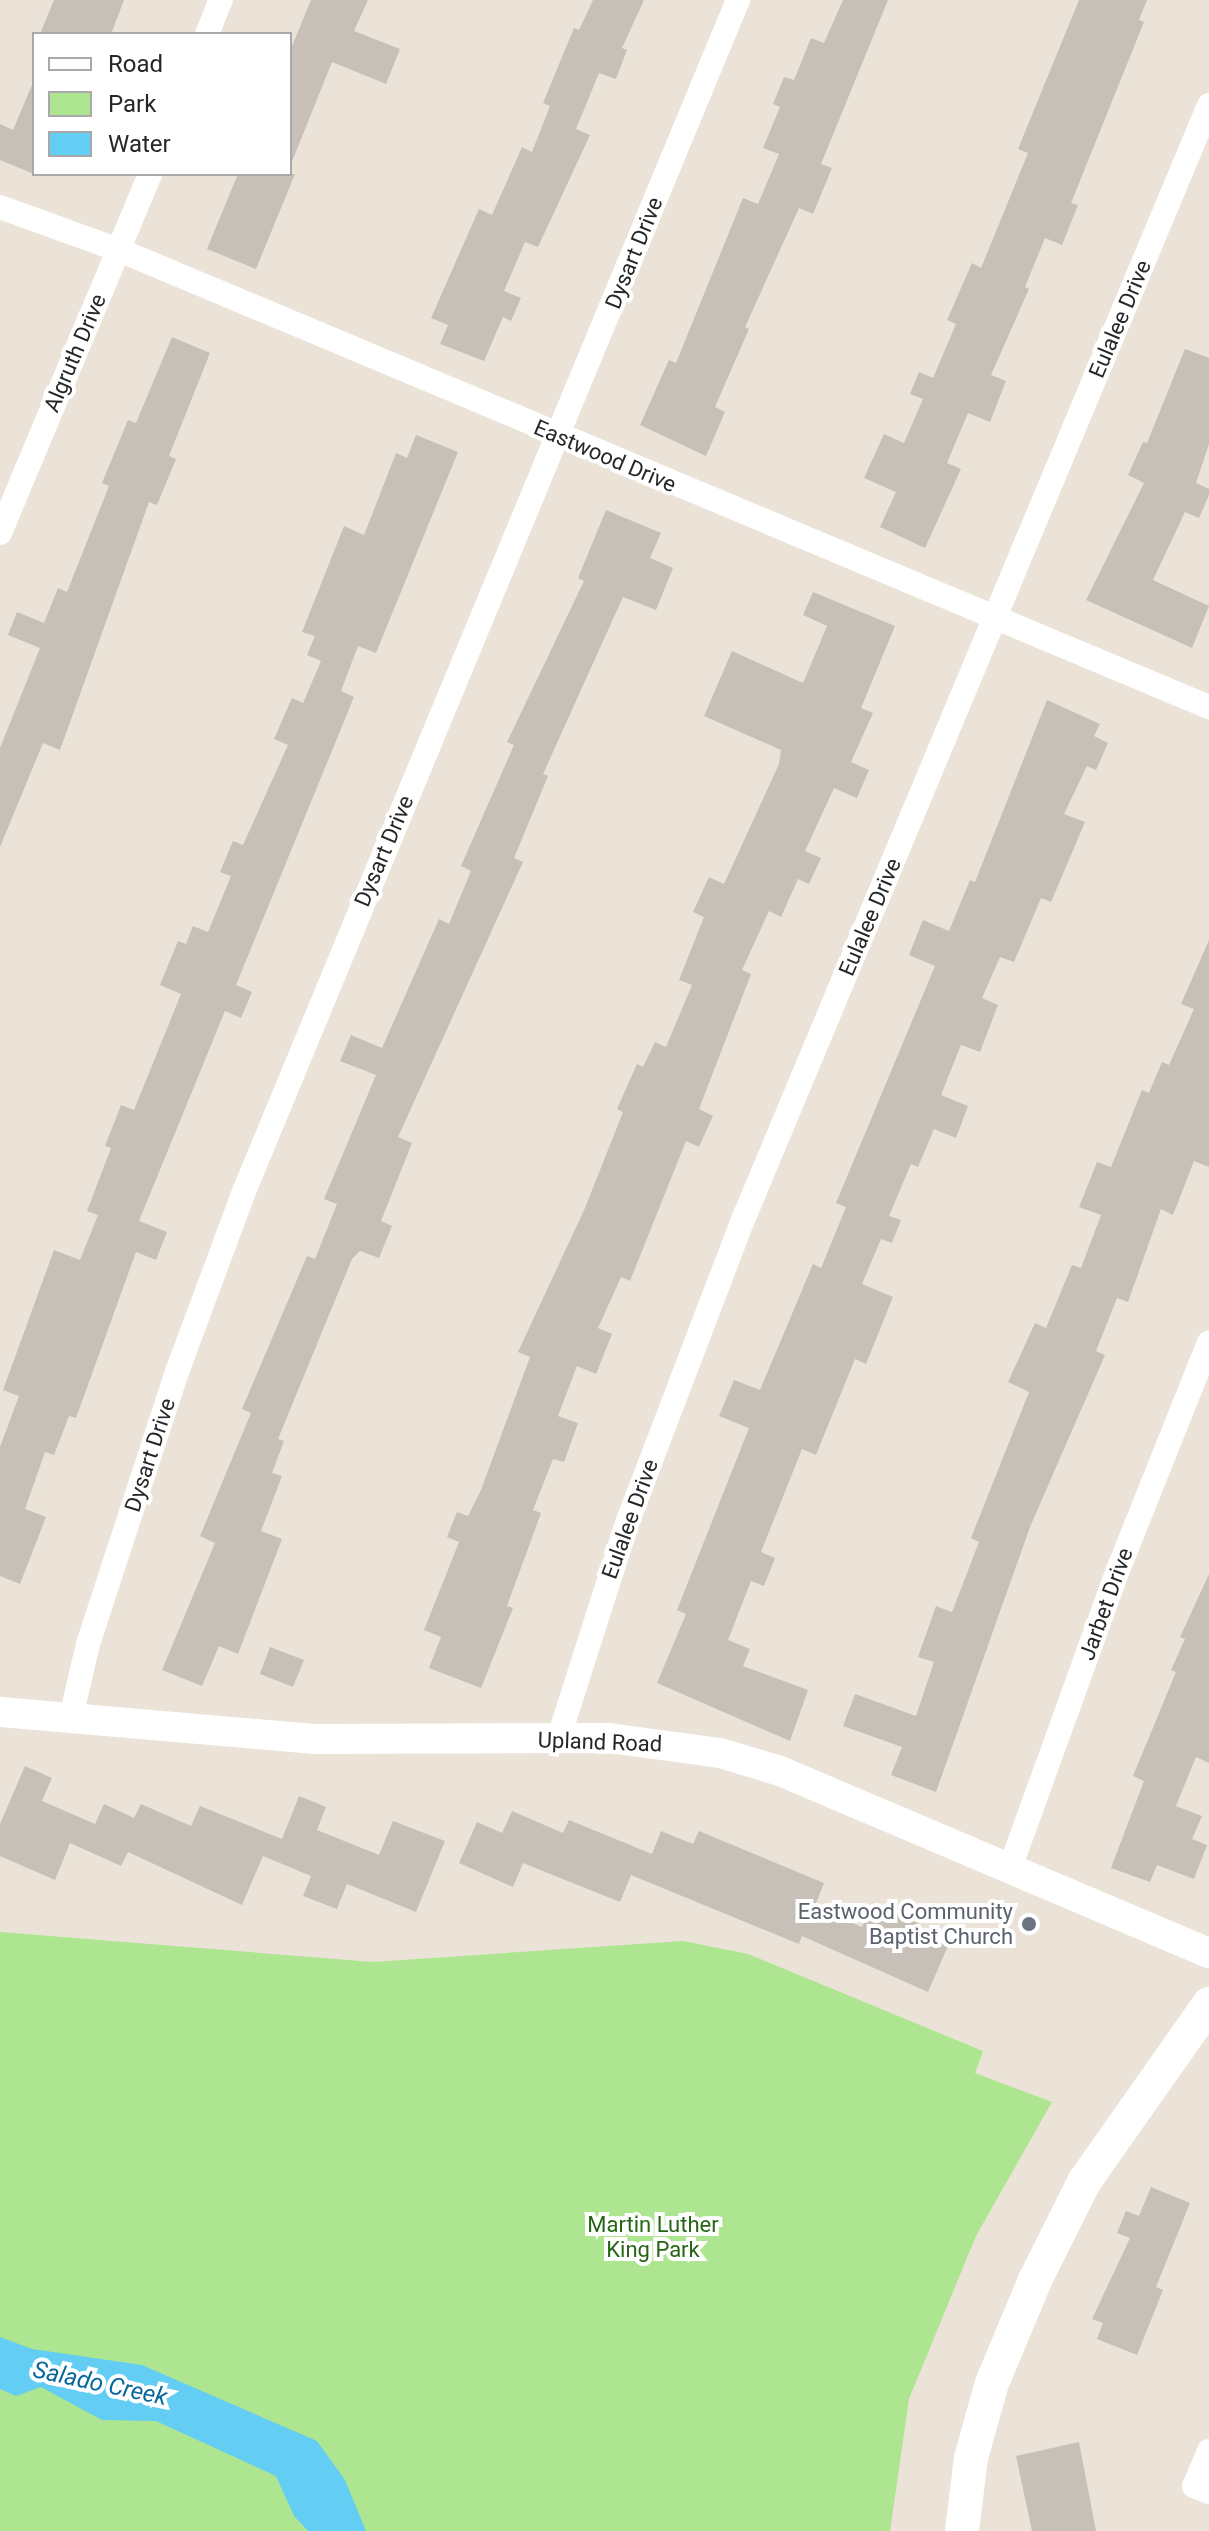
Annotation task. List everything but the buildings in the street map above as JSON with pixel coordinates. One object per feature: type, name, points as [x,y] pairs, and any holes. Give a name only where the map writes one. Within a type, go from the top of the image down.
[{"type":"main road","points":[[962,2531],[971,2458],[992,2383],[1035,2280],[1084,2182],[1209,2004]]},
{"type":"street","points":[[208,32],[221,0]]},
{"type":"street","name":"Dysart Drive","points":[[71,1717],[88,1644],[173,1383],[245,1189],[738,0]]},
{"type":"street","name":"Eulalee Drive","points":[[558,1740],[629,1518],[745,1215],[1209,105]]},
{"type":"street","name":"Algruth Drive","points":[[0,533],[149,176]]},
{"type":"street","name":"Eastwood Drive","points":[[0,207],[119,250],[558,437],[1209,707]]},
{"type":"street","name":"Jarbet Drive","points":[[1010,1868],[1118,1570],[1209,1342]]},
{"type":"street","name":"Upland Road","points":[[0,1712],[315,1739],[662,1743],[720,1753],[780,1771],[1209,1953]]},
{"type":"street","points":[[1202,2489],[1209,2451]]},
{"type":"green space","name":"Martin Luther King Park","points":[[0,1932],[373,1962],[683,1941],[748,1954],[983,2051],[975,2073],[1052,2102],[976,2236],[909,2399],[890,2531],[0,2531]]},
{"type":"water","name":"Salado Creek","points":[[0,2337],[32,2349],[142,2365],[317,2441],[345,2480],[366,2531],[308,2531],[294,2516],[276,2476],[156,2421],[102,2420],[41,2387],[16,2396],[0,2389]]},
{"type":"place","name":"Eastwood Community Baptist Church","points":[[1029,1924]]}]
